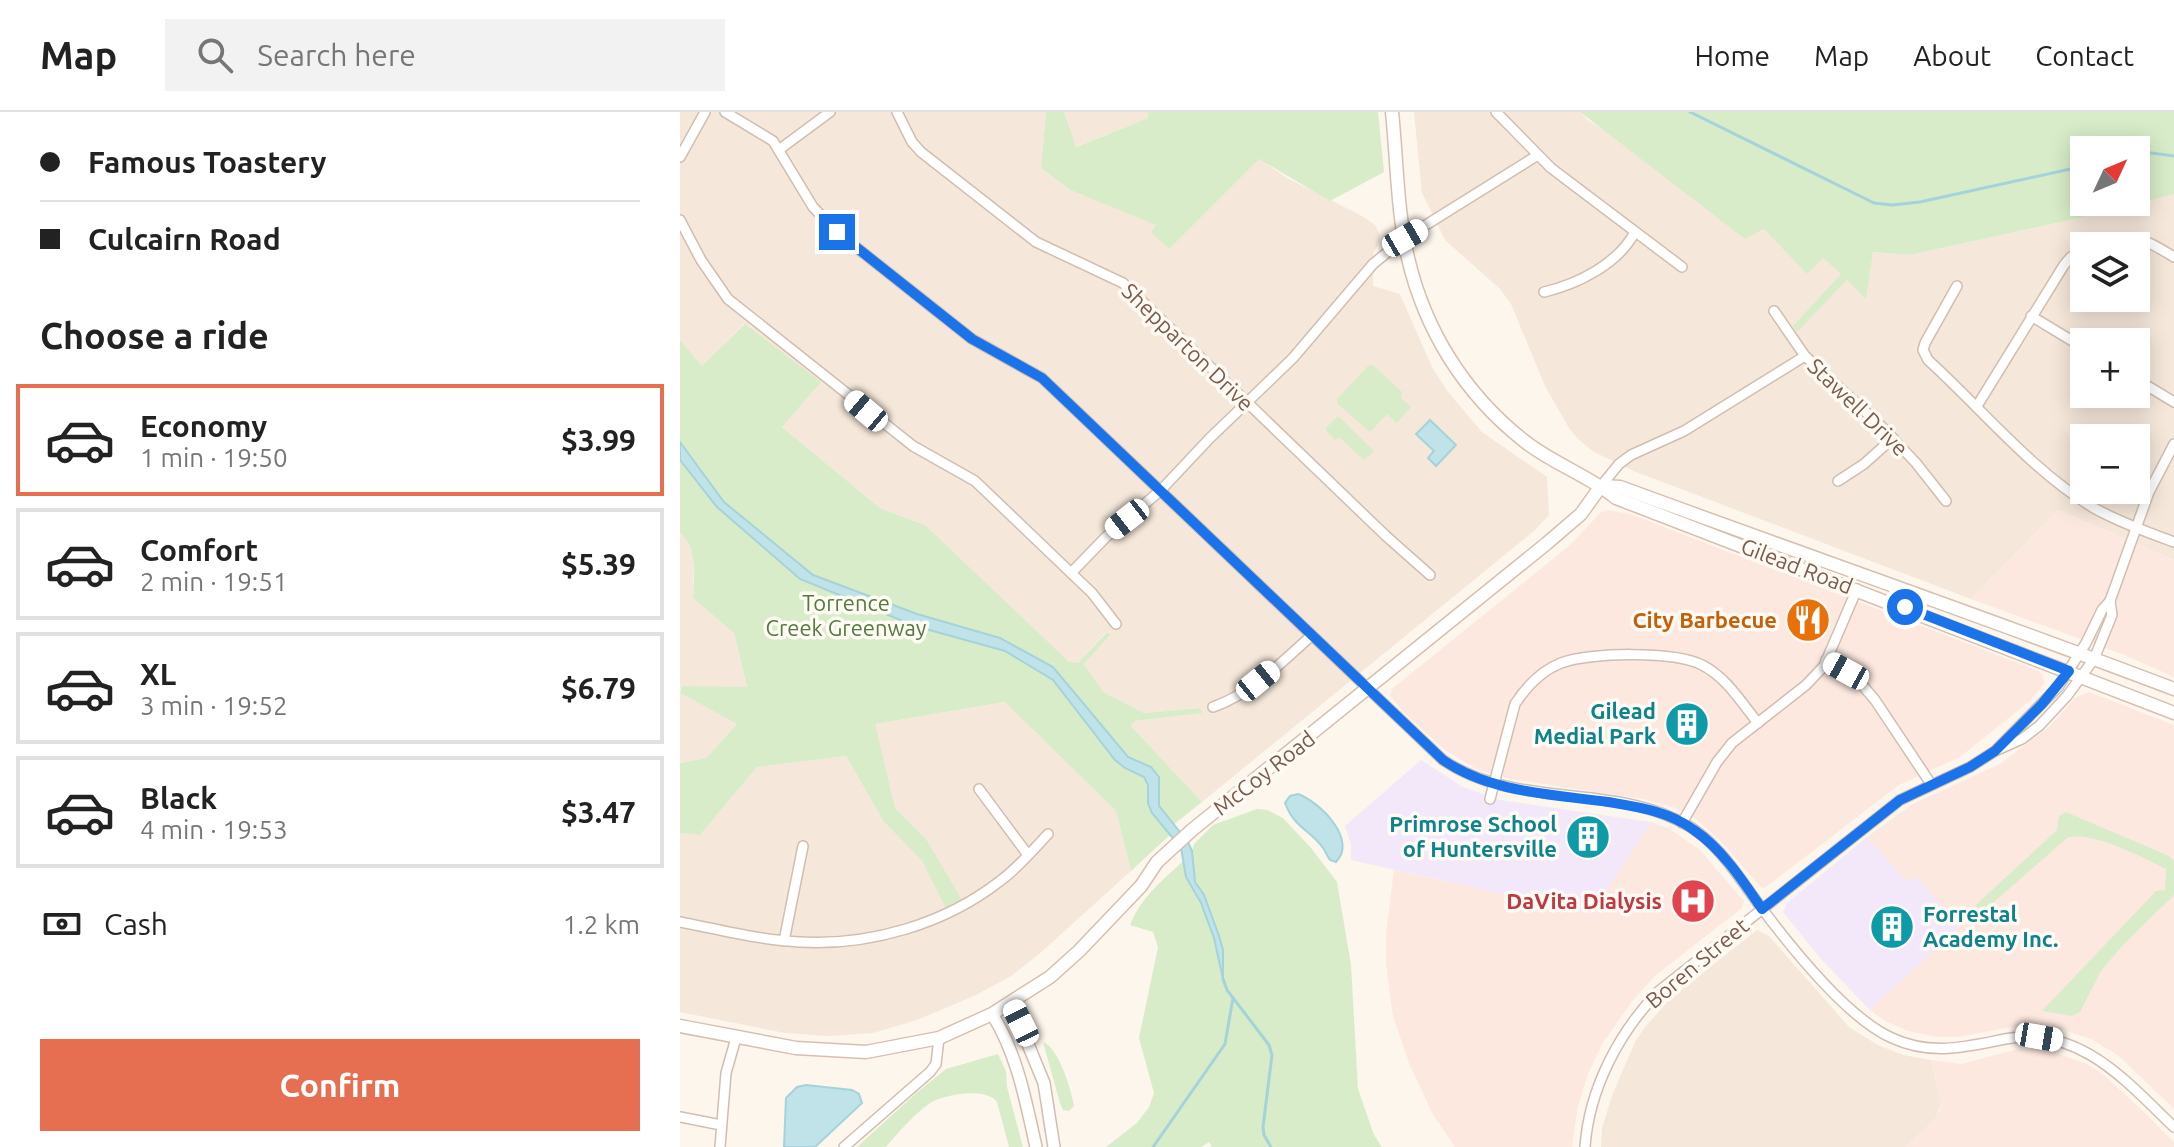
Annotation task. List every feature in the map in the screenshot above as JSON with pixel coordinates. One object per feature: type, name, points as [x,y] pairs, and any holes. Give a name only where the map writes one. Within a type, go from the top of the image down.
[{"type":"main road","name":"Gilead Road","points":[[1392,112],[1405,238],[1415,284],[1428,319],[1451,361],[1482,404],[1526,443],[1601,486],[1616,498],[2174,713]]},
{"type":"main road","name":"Gilead Road","points":[[1601,486],[1620,487],[2174,689]]},
{"type":"main road","name":"McCoy Road","points":[[680,1026],[796,1048],[843,1052],[878,1050],[939,1038],[1011,1003],[1050,977],[1079,951],[1171,848],[1369,690],[1581,514],[1601,486]]},
{"type":"street","points":[[680,157],[705,112]]},
{"type":"street","points":[[725,112],[761,132],[780,149],[813,207],[837,232],[972,339],[1042,378],[1443,760],[1492,784],[1638,807],[1668,815],[1695,830],[1716,849],[1762,909],[1847,1007],[1878,1031],[1909,1044],[1938,1050],[1954,1050],[2027,1036],[2069,1043],[2103,1060],[2174,1127]]},
{"type":"street","points":[[780,149],[830,112]]},
{"type":"street","name":"Shepparton Drive","points":[[897,112],[912,142],[921,152],[1036,242],[1123,283],[1430,575]]},
{"type":"street","points":[[1496,112],[1551,168],[1682,267]]},
{"type":"street","points":[[1071,573],[1106,537],[1161,490],[1293,358],[1373,264],[1405,238],[1538,155]]},
{"type":"street","points":[[680,220],[701,260],[728,299],[913,446],[975,481],[1092,593],[1116,624]]},
{"type":"street","points":[[1544,292],[1565,286],[1600,268],[1620,253],[1635,232]]},
{"type":"street","points":[[2150,244],[2174,257]]},
{"type":"street","points":[[1977,406],[2070,258]]},
{"type":"street","points":[[1957,286],[1923,350],[1928,360],[2036,463],[2080,498],[2137,528],[2174,542]]},
{"type":"street","name":"Stawell Drive","points":[[1774,311],[1805,356],[1893,438],[1946,501]]},
{"type":"street","points":[[2031,316],[2070,340]]},
{"type":"street","name":"McCoy Road","points":[[1601,486],[1631,455],[1684,431],[1805,356]]},
{"type":"street","points":[[2150,387],[2174,402]]},
{"type":"street","points":[[1838,481],[1864,464],[1893,438]]},
{"type":"street","name":"Boren Street","points":[[1995,751],[2042,704],[2080,654],[2102,610],[2110,601],[2154,479],[2174,444]]},
{"type":"street","points":[[1682,823],[1717,762],[1737,738],[1806,685],[1826,660],[1857,589]]},
{"type":"street","name":"Boren Street","points":[[1585,1147],[1589,1119],[1603,1076],[1622,1038],[1641,1010],[1673,978],[1900,800],[1970,767],[2022,739],[2039,726],[2083,677],[2094,659],[2112,615],[2110,601]]},
{"type":"street","points":[[1213,707],[1235,698],[1311,636]]},
{"type":"street","points":[[1490,799],[1509,721],[1524,691],[1548,669],[1572,660],[1614,656],[1676,657],[1692,661],[1721,678],[1758,723]]},
{"type":"street","points":[[1826,660],[1858,680],[1875,700],[1931,784]]},
{"type":"street","points":[[979,789],[1028,855]]},
{"type":"street","points":[[680,922],[784,941],[821,943],[857,940],[930,921],[976,898],[1001,881],[1048,834]]},
{"type":"street","points":[[784,941],[803,846]]},
{"type":"street","points":[[1011,1003],[1044,1083],[1054,1147]]},
{"type":"street","points":[[992,1014],[1003,1031],[1024,1094],[1036,1147]]},
{"type":"street","points":[[720,1147],[726,1073],[736,1038]]},
{"type":"street","points":[[844,1147],[930,1072],[936,1064],[939,1038]]},
{"type":"street","points":[[680,1117],[721,1125]]},
{"type":"shaded area","points":[[680,112],[1046,112],[1041,168],[1070,190],[1096,200],[1260,159],[1287,178],[1375,225],[1380,242],[1373,253],[1373,286],[1400,294],[1432,367],[1448,392],[1482,432],[1547,477],[1549,515],[1534,531],[1202,802],[1131,726],[1135,721],[1201,713],[1200,708],[1144,713],[1102,692],[1084,664],[1110,635],[1105,633],[1078,663],[1069,663],[925,525],[880,508],[782,427],[820,382],[744,324],[702,367],[680,340]]},
{"type":"shaded area","points":[[1064,112],[1148,112],[1148,118],[1075,147]]},
{"type":"shaded area","points":[[1414,112],[1580,112],[1589,121],[1764,228],[1807,274],[1823,257],[1842,275],[1794,326],[1847,279],[1865,298],[1873,252],[1910,255],[2088,216],[2150,216],[2150,201],[2174,194],[2174,560],[2058,510],[1971,599],[1636,472],[1594,452],[1578,439],[1545,386],[1511,304],[1500,289],[1445,240],[1422,193]]},
{"type":"shaded area","points":[[1607,510],[1630,514],[2036,670],[2041,673],[2045,683],[2030,701],[1960,757],[1899,785],[1762,888],[1696,819],[1673,807],[1643,799],[1511,779],[1476,769],[1445,750],[1403,712],[1390,695],[1393,688],[1569,546],[1601,512]]},
{"type":"shaded area","points":[[2058,510],[2174,560],[2174,677],[2122,654],[1971,599]]},
{"type":"shaded area","points":[[680,532],[686,538],[694,558],[693,598],[734,633],[747,688],[682,686],[680,690]]},
{"type":"shaded area","points":[[2089,692],[2174,725],[2174,1109],[2119,1056],[2091,1039],[2039,1025],[1959,1037],[1937,1037],[1908,1031],[1883,1020],[1870,1010],[1960,926],[1915,876],[1907,882],[1867,837],[1913,804],[2000,764],[2049,727],[2075,698]]},
{"type":"shaded area","points":[[680,693],[737,724],[706,758],[680,763]]},
{"type":"shaded area","points":[[1006,702],[1116,811],[1131,871],[1011,976],[974,996],[917,1020],[873,1033],[828,1036],[785,1033],[680,1012],[680,833],[700,835],[757,767],[846,756],[884,822],[922,861],[946,908],[926,839],[895,808],[874,724]]},
{"type":"shaded area","points":[[1421,760],[1463,787],[1500,800],[1651,822],[1591,914],[1351,860],[1351,844],[1345,826]]},
{"type":"shaded area","points":[[1651,822],[1668,828],[1700,850],[1744,901],[1742,908],[1656,975],[1633,1000],[1602,1044],[1588,1074],[1578,1106],[1572,1147],[1455,1147],[1432,1113],[1409,1063],[1393,1016],[1386,964],[1386,934],[1394,870],[1591,914]]},
{"type":"shaded area","points":[[1867,837],[1907,882],[1915,876],[1960,926],[1870,1010],[1822,960],[1783,912],[1787,903]]},
{"type":"shaded area","points":[[1757,930],[1769,936],[1849,1027],[1878,1045],[1903,1055],[1931,1060],[1941,1103],[1936,1118],[1906,1147],[1601,1147],[1602,1128],[1613,1093],[1636,1040],[1645,1027],[1672,997]]},
{"type":"shaded area","points":[[2018,1049],[2045,1049],[2087,1064],[2105,1076],[2146,1114],[2174,1142],[2174,1147],[1906,1147],[1936,1118],[1940,1110],[1931,1060],[1961,1064]]},
{"type":"green space","points":[[1046,112],[1064,112],[1076,147],[1148,118],[1148,112],[1378,112],[1384,172],[1330,201],[1259,159],[1169,249],[1151,232],[1156,225],[1070,190],[1041,168]]},
{"type":"green space","points":[[1580,112],[2174,112],[2174,194],[2150,201],[2150,136],[2070,136],[2070,216],[2088,216],[1910,255],[1873,252],[1866,299],[1847,280],[1797,332],[1793,326],[1841,274],[1823,258],[1807,274],[1764,229],[1745,239]]},
{"type":"green space","name":"Torrence Creek Greenway","points":[[745,324],[821,382],[782,427],[880,508],[925,525],[1069,662],[1078,663],[1106,633],[1111,634],[1084,664],[1103,692],[1144,713],[1200,708],[1202,713],[1135,721],[1131,726],[1202,802],[1168,829],[1171,834],[1131,871],[1116,811],[1005,702],[875,724],[895,808],[926,839],[962,900],[946,909],[922,861],[884,822],[846,756],[757,767],[700,835],[680,833],[680,763],[706,758],[737,724],[680,693],[682,686],[747,687],[734,633],[693,598],[692,554],[680,532],[680,340],[702,366]]},
{"type":"green space","points":[[1369,365],[1373,365],[1402,392],[1401,398],[1411,407],[1397,423],[1387,414],[1370,432],[1337,403],[1337,399]]},
{"type":"green space","points":[[1338,416],[1374,451],[1364,460],[1339,437],[1335,440],[1325,429]]},
{"type":"green space","points":[[1257,809],[1283,818],[1337,882],[1351,965],[1358,1089],[1374,1135],[1382,1147],[1212,1147],[1209,1142],[1201,1147],[1106,1147],[1137,1123],[1149,1107],[1154,1093],[1139,1038],[1158,947],[1153,932],[1130,925],[1146,898],[1184,860],[1186,877],[1206,915],[1224,969],[1219,936],[1204,895],[1195,882],[1192,851],[1194,844],[1213,825]]},
{"type":"green space","points":[[2066,812],[2169,856],[2174,861],[2174,895],[2101,971],[2080,1012],[2072,1016],[2042,1011],[2156,891],[2165,890],[2166,869],[2103,841],[2067,838],[1978,916],[1960,926],[1978,903],[2057,830],[2059,816]]},
{"type":"green space","points":[[1043,1042],[1054,1052],[1063,1070],[1074,1106],[1069,1111],[1063,1110],[1060,1103]]},
{"type":"green space","points":[[998,1054],[1006,1071],[1007,1087],[1023,1147],[1009,1147],[997,1102],[992,1097],[976,1093],[932,1102],[886,1147],[857,1147],[946,1069]]},
{"type":"water","points":[[1430,420],[1456,445],[1436,466],[1428,458],[1434,451],[1416,434]]},
{"type":"water","points":[[680,442],[724,502],[813,575],[917,614],[1000,638],[1053,667],[1128,757],[1151,767],[1159,777],[1159,806],[1188,842],[1195,882],[1204,895],[1219,936],[1223,950],[1223,979],[1214,938],[1201,903],[1186,877],[1181,848],[1152,813],[1144,777],[1115,760],[1053,680],[1005,651],[915,626],[800,579],[717,507],[680,460]]},
{"type":"water","points":[[1298,794],[1316,805],[1334,823],[1342,843],[1342,853],[1336,862],[1330,860],[1289,811],[1285,803],[1290,796]]},
{"type":"water","points":[[806,1085],[852,1090],[859,1094],[862,1103],[815,1147],[784,1147],[786,1098],[797,1087]]},
{"type":"waterway","points":[[1690,112],[1874,203],[1920,202],[2070,169]]},
{"type":"waterway","points":[[2150,153],[2174,156]]},
{"type":"waterway","points":[[1223,979],[1227,990],[1269,1045],[1272,1055],[1263,1127],[1271,1147]]},
{"type":"waterway","points":[[1153,1147],[1225,1044],[1233,998]]},
{"type":"place","name":"City Barbecue","points":[[1808,620]]},
{"type":"place","name":"Gilead Medial Park","points":[[1687,724]]},
{"type":"place","name":"Primrose School of Huntersville","points":[[1588,837]]},
{"type":"place","name":"DaVita Dialysis","points":[[1693,901]]},
{"type":"place","name":"Forrestal Academy Inc.","points":[[1892,927]]},
{"type":"route","points":[[837,232],[986,349],[1033,370],[1443,760],[1492,784],[1638,807],[1668,815],[1695,830],[1716,849],[1762,909],[1900,800],[1970,767],[1995,751],[2058,687],[2069,671],[1905,607]]}]
